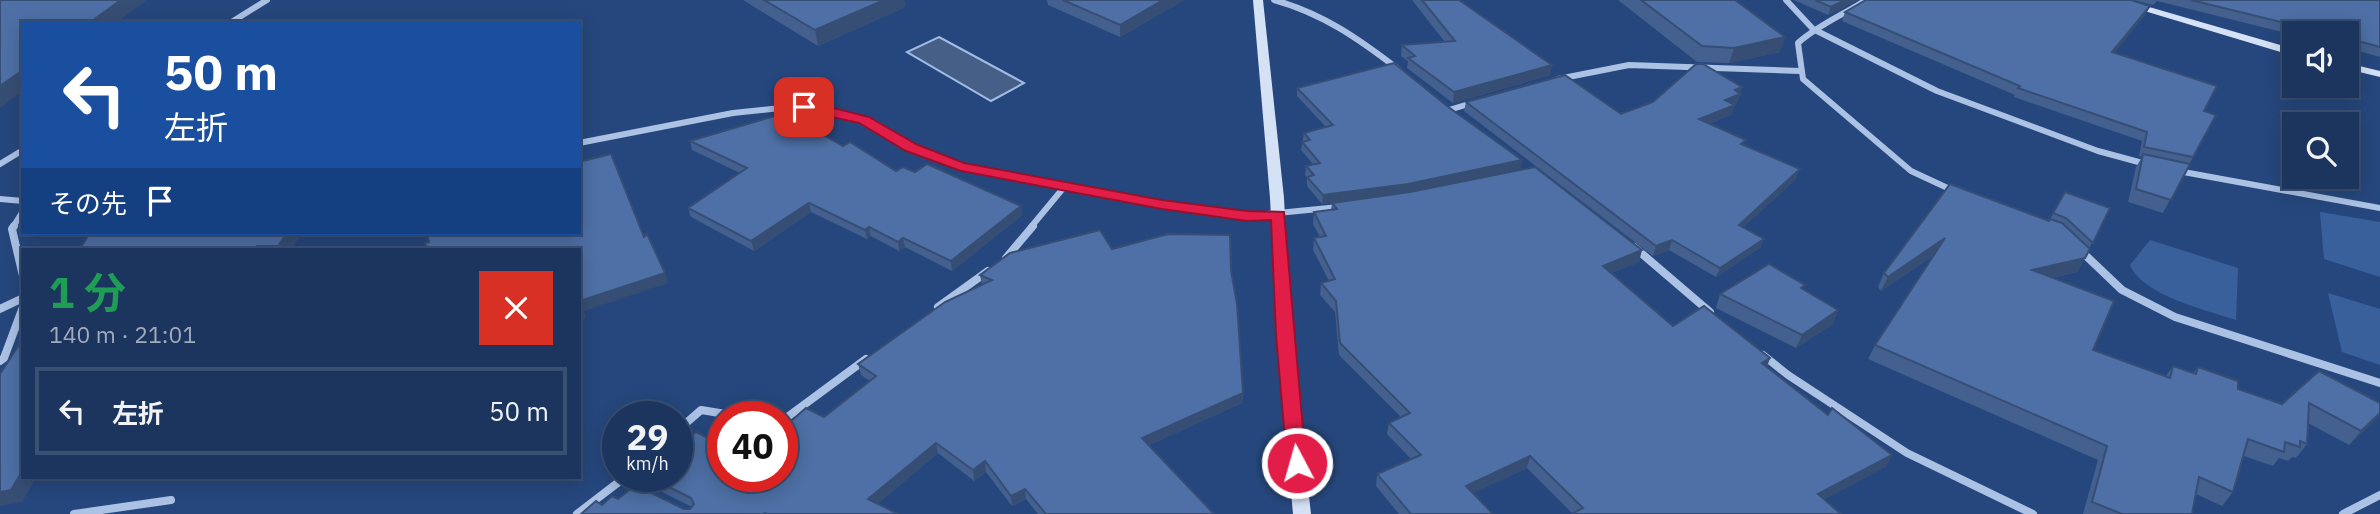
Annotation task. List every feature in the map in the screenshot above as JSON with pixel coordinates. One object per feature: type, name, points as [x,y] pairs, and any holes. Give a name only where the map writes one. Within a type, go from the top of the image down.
[{"type":"street","points":[[233,21],[268,0]]},
{"type":"street","points":[[1258,0],[1301,514]]},
{"type":"street","points":[[1274,0],[1306,8],[1334,21],[1407,77]]},
{"type":"street","points":[[1786,0],[1813,29],[1960,100],[2098,151],[2154,166]]},
{"type":"street","points":[[1866,0],[1837,19],[1813,29],[1798,43],[1803,79],[1911,171],[1957,192]]},
{"type":"street","points":[[2113,0],[2282,49]]},
{"type":"street","points":[[1550,80],[1629,65],[1800,71]]},
{"type":"street","points":[[2359,69],[2380,74]]},
{"type":"street","points":[[1439,102],[1460,117]]},
{"type":"street","points":[[1450,110],[1475,102]]},
{"type":"street","points":[[581,143],[733,113],[790,107],[818,108],[864,120],[911,148],[961,166],[1065,186],[1209,212],[1247,216],[1343,207]]},
{"type":"street","points":[[0,164],[21,151]]},
{"type":"street","points":[[2167,169],[2380,208]]},
{"type":"street","points":[[933,311],[1007,258],[1065,186]]},
{"type":"street","points":[[0,198],[21,201]]},
{"type":"street","points":[[21,214],[12,229],[21,267]]},
{"type":"street","points":[[1627,242],[1720,320]]},
{"type":"street","points":[[2072,242],[2122,290],[2146,304],[2175,317],[2380,383]]},
{"type":"street","points":[[0,309],[21,299]]},
{"type":"street","points":[[0,361],[4,358],[21,312]]},
{"type":"street","points":[[798,409],[879,350]]},
{"type":"street","points":[[1759,352],[1788,375],[1907,453],[2033,514]]},
{"type":"street","points":[[577,514],[606,492]]},
{"type":"street","points":[[2343,514],[2380,495]]},
{"type":"street","points":[[74,514],[172,500]]},
{"type":"shaded area","points":[[939,37],[1024,83],[991,101],[907,52]]},
{"type":"shaded area","points":[[2320,212],[2380,222],[2380,277],[2324,259]]},
{"type":"shaded area","points":[[2150,240],[2238,268],[2236,320],[2176,300],[2147,285],[2137,276],[2130,265]]},
{"type":"shaded area","points":[[2328,293],[2380,309],[2380,365],[2342,352]]},
{"type":"building","points":[[0,0],[121,0],[92,21],[21,21],[21,71],[0,86]]},
{"type":"building","points":[[764,0],[884,0],[815,30]]},
{"type":"building","points":[[1063,0],[1163,0],[1120,25]]},
{"type":"building","points":[[1422,0],[1459,0],[1552,65],[1454,92],[1408,58],[1415,56],[1402,45],[1455,41]]},
{"type":"building","points":[[1641,0],[1735,0],[1785,37],[1734,48],[1702,46]]},
{"type":"building","points":[[1815,0],[1845,0],[1831,7]]},
{"type":"building","points":[[1866,0],[2131,0],[2150,6],[2112,52],[2217,86],[2204,111],[2216,115],[2193,157],[2144,147],[2147,132],[2018,88],[2020,86],[1845,12]]},
{"type":"building","points":[[2191,0],[2380,0],[2380,47],[2359,41],[2359,21],[2282,22]]},
{"type":"building","points":[[1394,63],[1447,106],[1522,160],[1408,184],[1323,195],[1307,177],[1314,175],[1306,166],[1320,163],[1302,142],[1310,140],[1304,133],[1333,125],[1297,88]]},
{"type":"building","points":[[1696,64],[1703,64],[1742,87],[1735,90],[1740,94],[1725,100],[1735,105],[1699,119],[1746,140],[1741,144],[1800,169],[1739,225],[1764,239],[1720,268],[1672,240],[1656,246],[1466,102],[1565,75],[1621,114],[1653,102]]},
{"type":"building","points":[[785,113],[843,146],[850,142],[896,171],[903,167],[915,172],[927,164],[1021,206],[951,261],[903,238],[898,242],[869,227],[865,230],[809,203],[751,241],[688,208],[747,168],[690,141]]},
{"type":"building","points":[[611,154],[644,237],[647,234],[665,273],[581,301],[581,248],[426,248],[427,235],[581,235],[581,162]]},
{"type":"building","points":[[2143,154],[2190,164],[2171,200],[2136,189]]},
{"type":"building","points":[[1535,167],[1642,250],[1603,266],[1673,326],[1704,306],[1770,358],[1762,363],[1828,415],[1832,408],[1892,455],[1818,494],[1841,514],[1572,514],[1583,508],[1530,456],[1466,486],[1493,514],[1411,514],[1377,474],[1421,455],[1389,423],[1410,413],[1340,343],[1336,301],[1321,283],[1335,279],[1314,238],[1326,236],[1314,212],[1337,209],[1332,203],[1410,192]]},
{"type":"building","points":[[1950,184],[2049,221],[2050,219],[2062,223],[2090,249],[2085,258],[2032,270],[2114,301],[2093,350],[2170,378],[2173,366],[2196,374],[2198,367],[2238,381],[2238,389],[2282,404],[2319,371],[2380,403],[2380,413],[2361,431],[2309,403],[2307,444],[2300,441],[2300,447],[2285,442],[2284,452],[2248,439],[2233,492],[2199,477],[2192,514],[2122,514],[2092,502],[2107,446],[1875,345],[1945,238],[1888,277],[1884,273]]},
{"type":"building","points":[[2065,192],[2110,208],[2093,243],[2066,218],[2053,213]]},
{"type":"building","points":[[1100,230],[1112,249],[1168,234],[1230,235],[1243,393],[1142,438],[1214,514],[1046,514],[1025,489],[1011,496],[985,461],[973,470],[936,443],[868,499],[898,514],[581,514],[596,501],[602,505],[612,496],[618,499],[626,492],[649,492],[684,509],[690,509],[694,504],[691,498],[679,492],[693,492],[693,435],[696,432],[707,438],[707,492],[798,492],[798,415],[806,408],[824,417],[876,376],[858,364],[945,302],[992,280],[980,275],[1010,253]]},
{"type":"building","points":[[89,235],[286,235],[278,246],[255,248],[80,248]]},
{"type":"building","points":[[1769,264],[1805,285],[1801,288],[1838,310],[1802,335],[1720,294]]},
{"type":"building","points":[[21,342],[21,473],[11,490],[0,492],[0,374]]},
{"type":"route","points":[[804,107],[864,120],[911,148],[961,166],[1162,205],[1247,216],[1278,215],[1284,335],[1297,463]]}]
